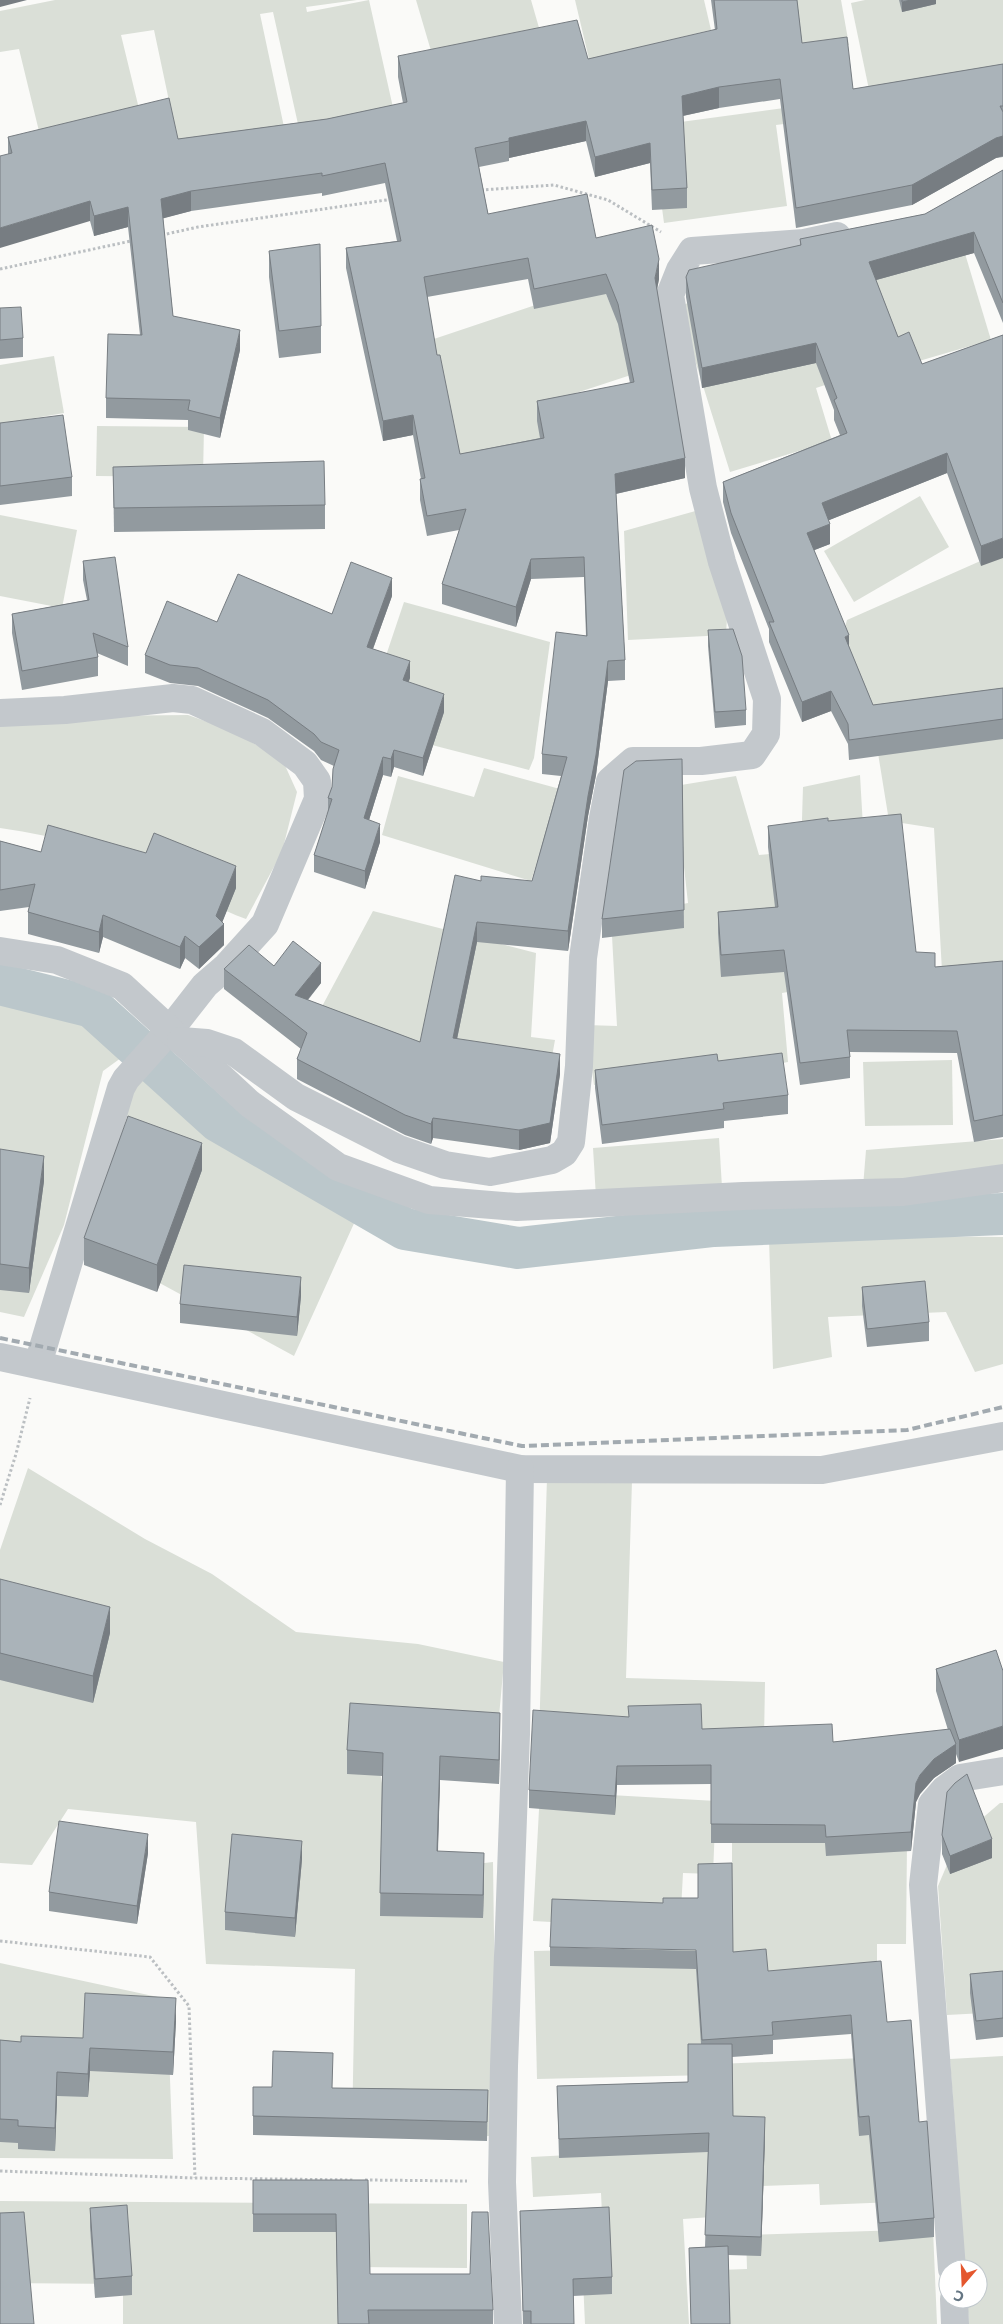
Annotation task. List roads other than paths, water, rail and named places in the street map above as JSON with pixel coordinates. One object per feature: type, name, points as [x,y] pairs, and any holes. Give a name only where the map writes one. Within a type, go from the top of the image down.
[{"type":"street","points":[[170,1037],[207,1043],[234,1052],[296,1097],[399,1149],[445,1165],[490,1172],[552,1160],[564,1153],[571,1142],[579,1066],[583,958],[602,818],[610,780],[633,761],[701,761],[752,755],[766,734],[767,699],[722,562],[703,488],[670,295],[680,270],[692,251],[804,243],[861,232]]},
{"type":"street","points":[[0,713],[65,710],[173,698],[192,700],[262,732],[305,764],[317,781],[318,799],[265,924],[227,966],[205,985],[170,1037],[140,1061],[121,1088],[38,1364]]},
{"type":"street","points":[[0,951],[57,960],[122,986],[170,1037],[250,1104],[338,1167],[429,1200],[517,1208],[743,1196],[903,1192],[1003,1178]]},
{"type":"street","points":[[0,1357],[520,1469],[822,1470],[1003,1436]]},
{"type":"street","points":[[508,2324],[502,2182],[504,2066],[516,1734],[520,1469]]},
{"type":"street","points":[[951,2259],[924,1885],[932,1804],[944,1790],[960,1778],[1003,1771]]},
{"type":"street","points":[[954,2309],[955,2324]]},
{"type":"waterway","points":[[0,984],[92,1007],[218,1121],[405,1229],[518,1248],[714,1226],[1003,1214]]},
{"type":"railway","points":[[0,1338],[522,1446],[907,1430],[1003,1407]]}]
